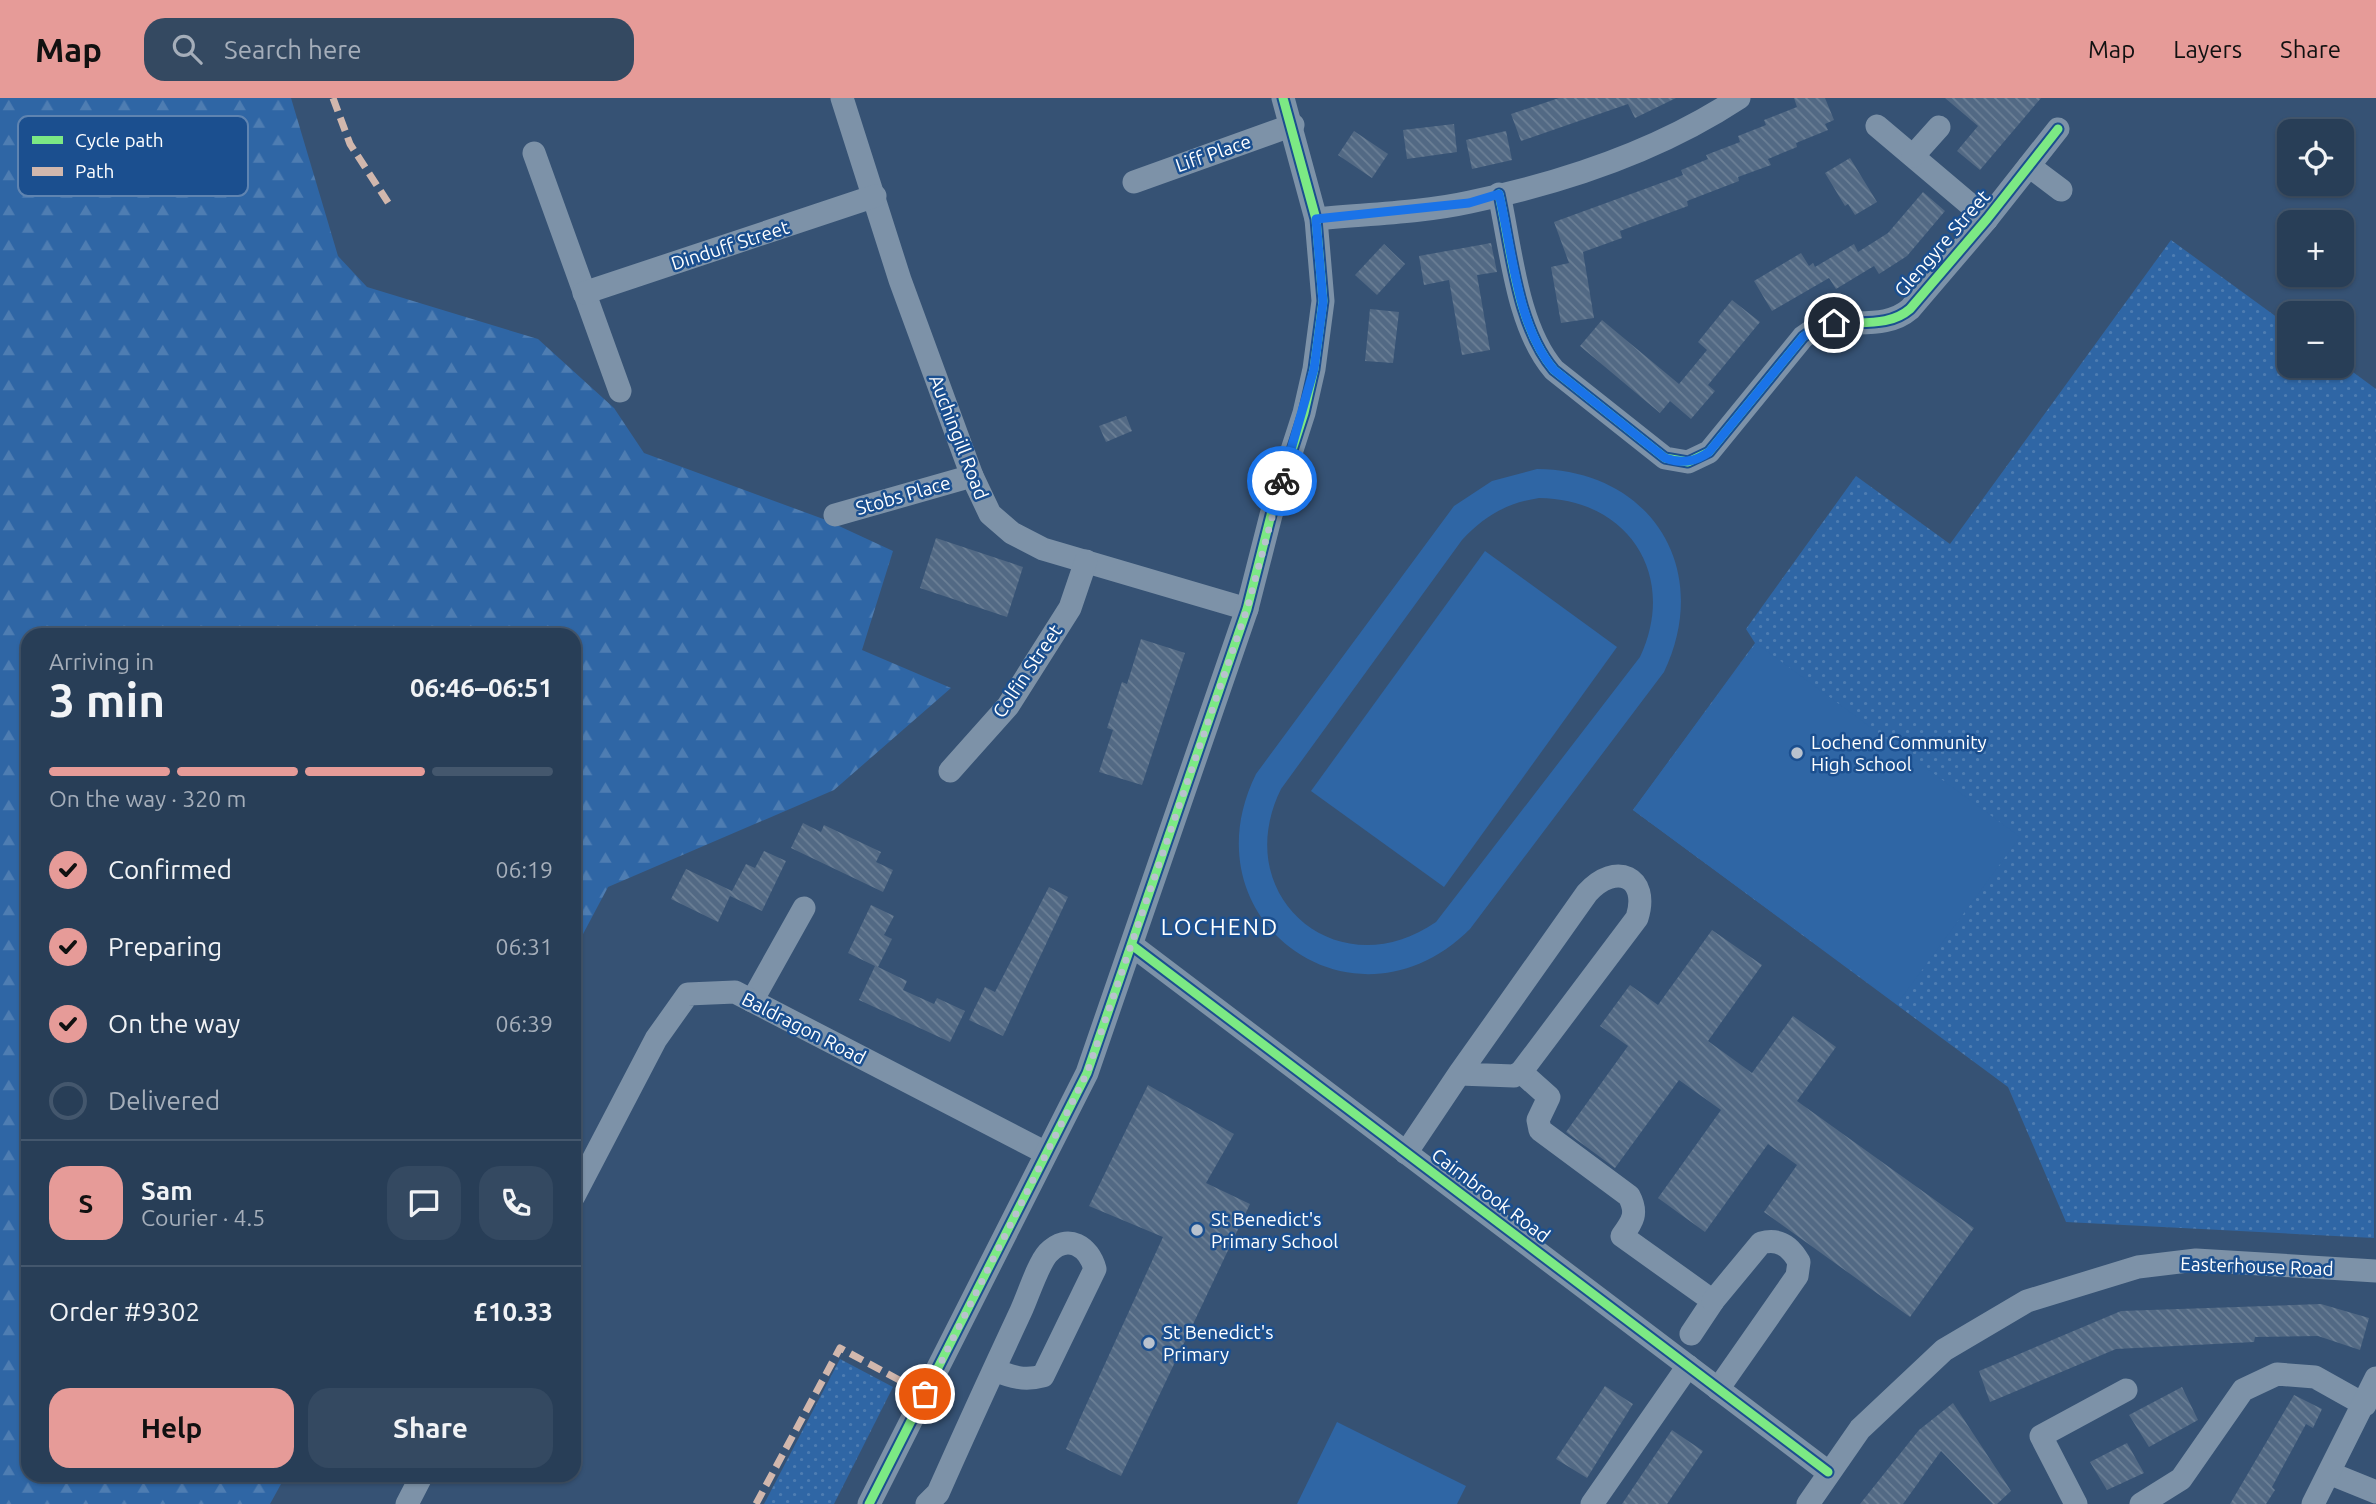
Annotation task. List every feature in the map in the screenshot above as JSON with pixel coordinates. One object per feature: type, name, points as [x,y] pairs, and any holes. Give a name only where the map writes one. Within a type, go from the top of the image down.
[{"type":"street","name":"Auchingill Road","points":[[842,98],[900,280],[975,484],[990,514],[1012,533],[1043,549],[1247,609]]},
{"type":"street","points":[[876,1502],[1087,1073],[1247,609],[1314,369],[1323,302],[1316,219],[1293,125],[1283,98]]},
{"type":"street","points":[[1316,219],[1469,203],[1598,166],[1661,140],[1739,98]]},
{"type":"street","name":"Liff Place","points":[[1134,182],[1293,125]]},
{"type":"street","points":[[1877,126],[1987,219]]},
{"type":"street","points":[[1913,156],[1939,127]]},
{"type":"street","name":"Glengyre Street","points":[[1499,194],[1529,329],[1539,352],[1554,370],[1665,458],[1676,462],[1700,459],[1709,452],[1803,337],[1814,329],[1834,323],[1882,321],[1904,314],[1987,219],[2058,129]]},
{"type":"street","points":[[534,153],[620,391]]},
{"type":"street","points":[[2029,166],[2061,190]]},
{"type":"street","name":"Dinduff Street","points":[[584,293],[875,196]]},
{"type":"street","name":"Stobs Place","points":[[835,515],[975,484]]},
{"type":"street","name":"Colfin Street","points":[[950,771],[1008,706],[1070,608],[1086,561]]},
{"type":"street","points":[[1406,1153],[1460,1074],[1587,893],[1599,879],[1614,874],[1626,877],[1639,891],[1641,906],[1637,918],[1521,1072],[1514,1076],[1460,1074]]},
{"type":"street","points":[[752,1001],[804,908]]},
{"type":"street","name":"Cairnbrook Road","points":[[1133,946],[1828,1472]]},
{"type":"street","name":"Baldragon Road","points":[[581,1183],[656,1039],[688,994],[735,992],[1046,1153]]},
{"type":"street","points":[[1521,1072],[1549,1097],[1538,1120],[1540,1130],[1629,1196],[1635,1207],[1634,1221],[1622,1236],[1713,1301]]},
{"type":"street","points":[[1691,1334],[1713,1301],[1761,1243],[1771,1241],[1784,1244],[1799,1262],[1797,1276],[1718,1389]]},
{"type":"street","points":[[927,1504],[938,1493],[994,1370],[1048,1253],[1062,1243],[1079,1244],[1091,1255],[1095,1269],[1043,1376],[1028,1380],[994,1370]]},
{"type":"street","name":"Easterhouse Road","points":[[1808,1504],[1860,1429],[1944,1350],[2027,1301],[2138,1267],[2196,1261],[2376,1271]]},
{"type":"street","points":[[1592,1504],[1688,1366]]},
{"type":"street","points":[[2141,1504],[2182,1479],[2244,1390],[2277,1374],[2315,1377],[2365,1405]]},
{"type":"street","points":[[2313,1504],[2365,1405],[2376,1378]]},
{"type":"street","points":[[2076,1504],[2041,1436],[2126,1390]]},
{"type":"street","points":[[2329,1473],[2376,1492]]},
{"type":"street","points":[[407,1504],[418,1482]]},
{"type":"green space","points":[[0,98],[291,98],[338,256],[367,287],[538,339],[614,408],[644,453],[826,520],[893,551],[862,650],[951,688],[834,790],[608,887],[581,938],[581,628],[21,628],[21,1482],[282,1482],[270,1504],[0,1504]]},
{"type":"green space","points":[[2171,240],[2277,317],[2277,378],[2354,378],[2354,373],[2376,389],[2374,1238],[2066,1222],[2008,1087],[1633,810],[1755,643],[1746,629],[1856,476],[1950,544]]},
{"type":"green space","points":[[1537,469],[1577,474],[1612,487],[1640,507],[1662,532],[1675,563],[1681,597],[1677,634],[1664,672],[1470,929],[1425,961],[1377,974],[1332,969],[1292,949],[1261,918],[1243,876],[1240,827],[1256,774],[1454,506],[1492,481]],"holes":[[[1539,498],[1571,502],[1598,512],[1621,527],[1638,548],[1648,571],[1653,598],[1650,627],[1640,657],[1436,922],[1399,940],[1363,945],[1330,938],[1302,921],[1281,896],[1269,864],[1268,828],[1281,789],[1470,532],[1488,517],[1517,503]]]},
{"type":"green space","points":[[1485,551],[1617,647],[1444,887],[1311,791]]},
{"type":"green space","points":[[1756,643],[2020,837],[1897,1004],[1633,810]]},
{"type":"green space","points":[[840,1359],[893,1387],[834,1504],[764,1504]]},
{"type":"green space","points":[[1337,1422],[1466,1486],[1457,1504],[1297,1504]]},
{"type":"building","points":[[1559,98],[1676,98],[1635,118],[1628,104],[1521,141],[1511,114]]},
{"type":"building","points":[[1794,98],[1825,98],[1834,120],[1825,124],[1828,130],[1796,143],[1797,147],[1768,159],[1771,165],[1738,177],[1739,181],[1687,201],[1688,206],[1620,231],[1622,238],[1583,252],[1594,318],[1561,323],[1551,267],[1569,263],[1554,222],[1683,175],[1681,170],[1708,159],[1706,155],[1740,142],[1738,136],[1766,125],[1764,120],[1797,107]]},
{"type":"building","points":[[1945,98],[2041,98],[1980,170],[1957,151],[1978,126]]},
{"type":"building","points":[[1454,124],[1457,152],[1407,159],[1403,130]]},
{"type":"building","points":[[1354,131],[1388,154],[1372,178],[1338,155]]},
{"type":"building","points":[[1506,131],[1512,160],[1472,169],[1466,140]]},
{"type":"building","points":[[1850,158],[1877,202],[1855,215],[1848,204],[1845,206],[1825,173]]},
{"type":"building","points":[[1923,192],[1945,211],[1907,256],[1879,274],[1874,266],[1836,289],[1829,278],[1772,311],[1754,281],[1801,253],[1809,266],[1813,263],[1815,267],[1854,244],[1858,252],[1888,233]]},
{"type":"building","points":[[1491,243],[1497,272],[1477,275],[1490,350],[1462,355],[1449,280],[1424,285],[1419,256]]},
{"type":"building","points":[[1384,244],[1405,264],[1377,295],[1355,275]]},
{"type":"building","points":[[1732,300],[1760,322],[1708,385],[1715,391],[1691,419],[1670,401],[1660,413],[1580,346],[1602,320],[1679,384],[1707,350],[1698,342]]},
{"type":"building","points":[[1370,309],[1399,312],[1393,363],[1365,361]]},
{"type":"building","points":[[1126,416],[1132,431],[1106,442],[1099,426]]},
{"type":"building","points":[[936,538],[1023,567],[1007,617],[920,588]]},
{"type":"building","points":[[1141,639],[1185,653],[1142,785],[1099,772],[1113,730],[1107,728],[1122,682],[1127,684]]},
{"type":"building","points":[[803,823],[821,832],[824,825],[881,852],[876,862],[893,870],[883,892],[791,848]]},
{"type":"building","points":[[764,851],[786,861],[762,911],[730,896],[718,922],[671,899],[686,869],[732,891],[746,864],[755,868]]},
{"type":"building","points":[[1049,887],[1068,897],[1003,1036],[969,1020],[985,987],[995,992]]},
{"type":"building","points":[[871,905],[894,916],[884,935],[892,939],[878,967],[907,981],[903,990],[934,1004],[937,998],[965,1011],[950,1042],[859,1000],[875,966],[848,953]]},
{"type":"building","points":[[1712,930],[1762,965],[1708,1041],[1752,1073],[1793,1016],[1836,1047],[1797,1101],[1974,1228],[1910,1317],[1764,1212],[1797,1165],[1768,1144],[1705,1232],[1658,1198],[1721,1110],[1679,1080],[1615,1168],[1566,1132],[1628,1046],[1600,1026],[1630,985],[1658,1005]]},
{"type":"building","name":"St Benedict's Primary","points":[[1148,1085],[1234,1134],[1206,1183],[1250,1204],[1121,1476],[1066,1449],[1163,1237],[1089,1206]]},
{"type":"building","points":[[2321,1304],[2369,1318],[2360,1350],[2318,1336],[2255,1337],[2254,1342],[2116,1349],[1990,1402],[1979,1371],[2121,1311]]},
{"type":"building","points":[[1605,1386],[1633,1404],[1587,1478],[1556,1459]]},
{"type":"building","points":[[2182,1387],[2198,1420],[2149,1447],[2129,1415]]},
{"type":"building","points":[[2294,1395],[2322,1409],[2313,1428],[2306,1424],[2272,1487],[2275,1490],[2266,1504],[2230,1504]]},
{"type":"building","points":[[1953,1403],[2011,1491],[1997,1504],[1993,1504],[1941,1451],[1903,1504],[1860,1504],[1919,1430]]},
{"type":"building","points":[[1672,1430],[1703,1451],[1667,1504],[1622,1504]]},
{"type":"building","points":[[2127,1443],[2144,1473],[2107,1490],[2090,1462]]},
{"type":"marked path","points":[[333,98],[350,144],[391,207]]},
{"type":"marked path","points":[[756,1504],[840,1348],[925,1394]]},
{"type":"cycle path","points":[[869,1504],[1087,1073],[1247,609],[1271,515],[1304,413],[1314,369],[1323,301],[1316,219],[1283,98]]},
{"type":"cycle path","points":[[1499,194],[1524,310],[1531,332],[1554,370],[1665,458],[1688,462],[1709,452],[1803,337],[1829,325],[1885,321],[1910,309],[1987,219],[2058,129]]},
{"type":"cycle path","points":[[1133,946],[1828,1472]]},
{"type":"way so far","points":[[925,1394],[1087,1073],[1247,609],[1282,481]]},
{"type":"place","name":"Lochend Community High School","points":[[1797,753]]},
{"type":"place","name":"St Benedict's Primary School","points":[[1197,1230]]},
{"type":"place","name":"St Benedict's Primary","points":[[1149,1343]]},
{"type":"district","name":"LOCHEND","points":[[1220,926]]},
{"type":"route","points":[[1282,481],[1304,412],[1314,369],[1323,302],[1316,219],[1469,203],[1499,194],[1529,329],[1535,345],[1554,370],[1665,458],[1676,462],[1700,459],[1709,452],[1803,337],[1824,324],[1834,323]]}]
